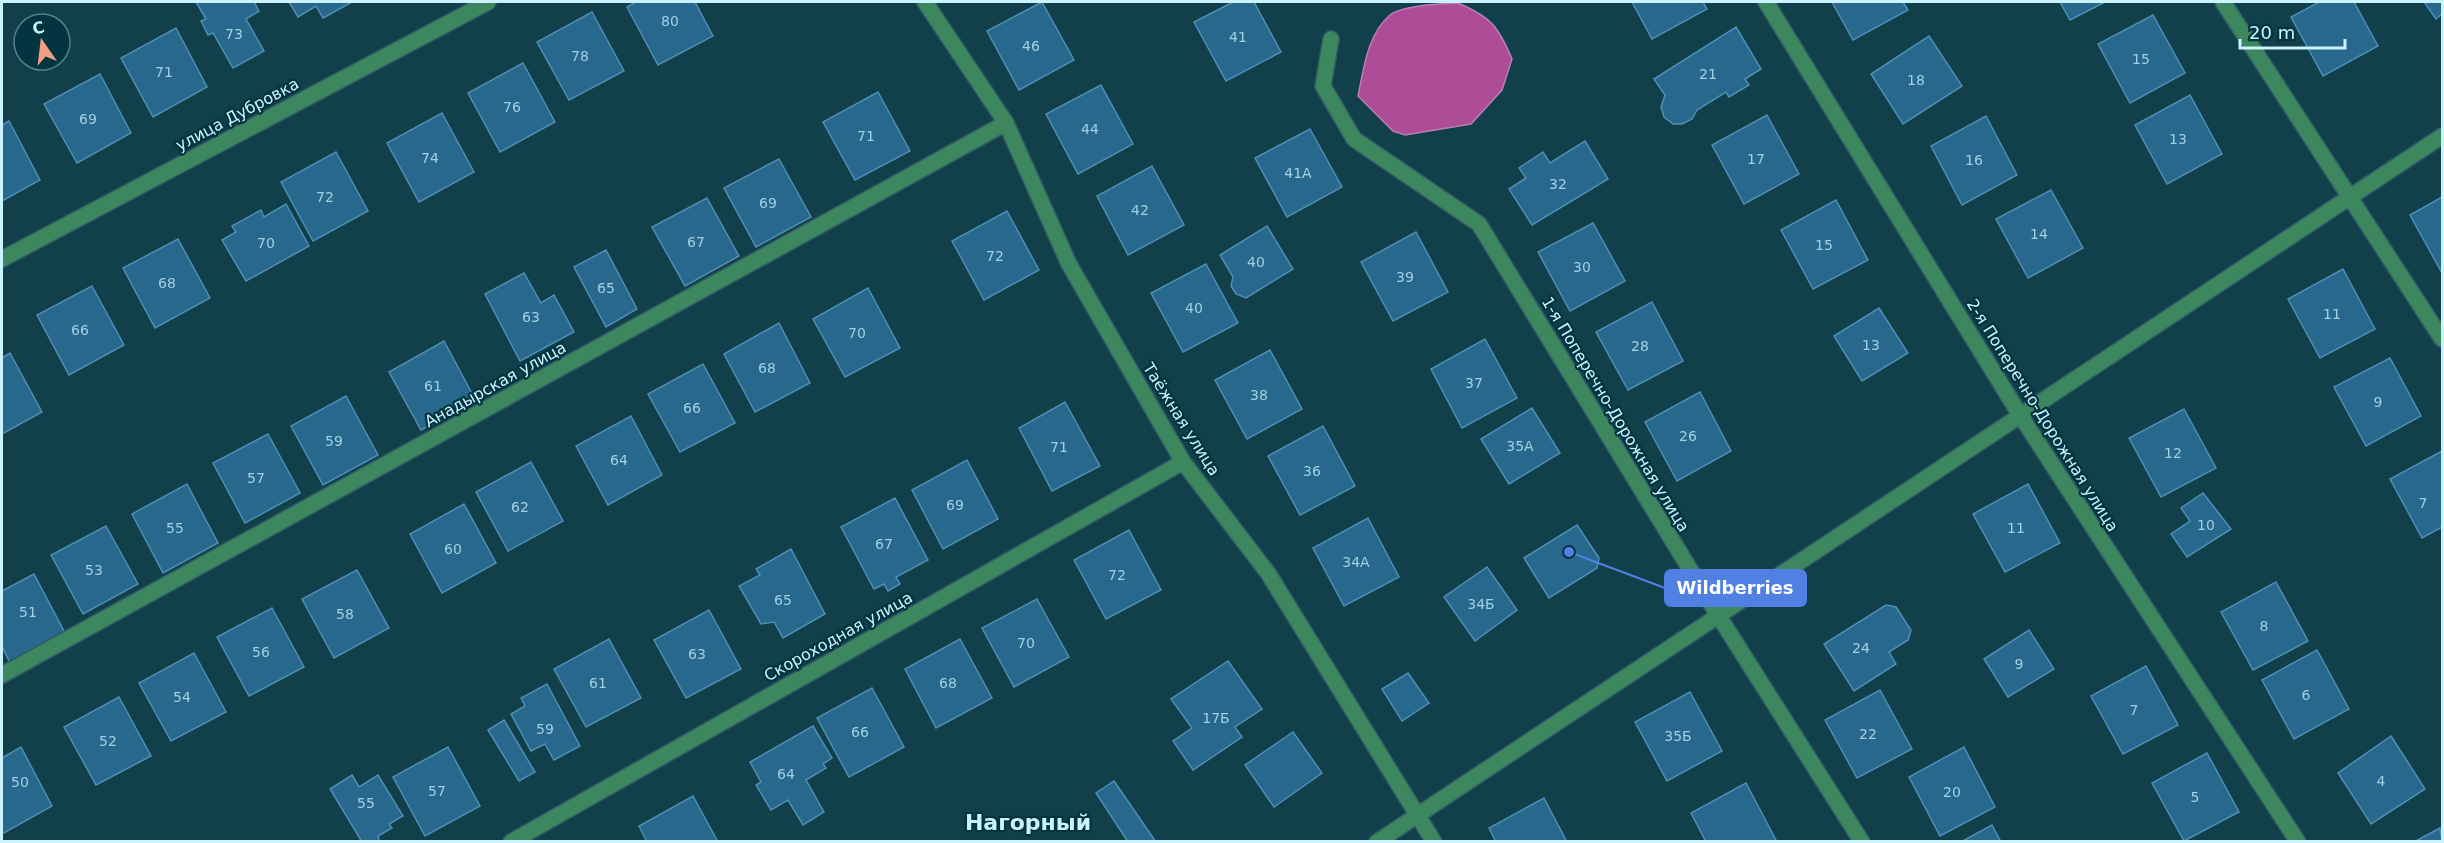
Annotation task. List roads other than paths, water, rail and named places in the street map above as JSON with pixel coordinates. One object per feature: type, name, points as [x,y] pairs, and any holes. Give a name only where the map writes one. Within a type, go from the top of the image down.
[{"type":"street","name":"улица Дубровка","points":[[2,259],[488,2]]},
{"type":"street","name":"Таёжная улица","points":[[925,2],[1006,123],[1069,264],[1184,462],[1268,573],[1434,842]]},
{"type":"street","name":"2-я Поперечно-Дорожная улица","points":[[1766,2],[2020,415],[2298,842]]},
{"type":"street","points":[[2223,2],[2442,339]]},
{"type":"street","name":"1-я Поперечно-Дорожная улица","points":[[1331,39],[1323,86],[1354,139],[1479,224],[1718,615],[1862,842]]},
{"type":"street","name":"Анадырская улица","points":[[2,675],[1006,123]]},
{"type":"street","points":[[1377,842],[2442,136]]},
{"type":"street","name":"Скороходная улица","points":[[511,842],[1184,462]]},
{"type":"place","name":"Wildberries","points":[[1569,552]]},
{"type":"district","name":"Нагорный","points":[[1028,822]]}]
